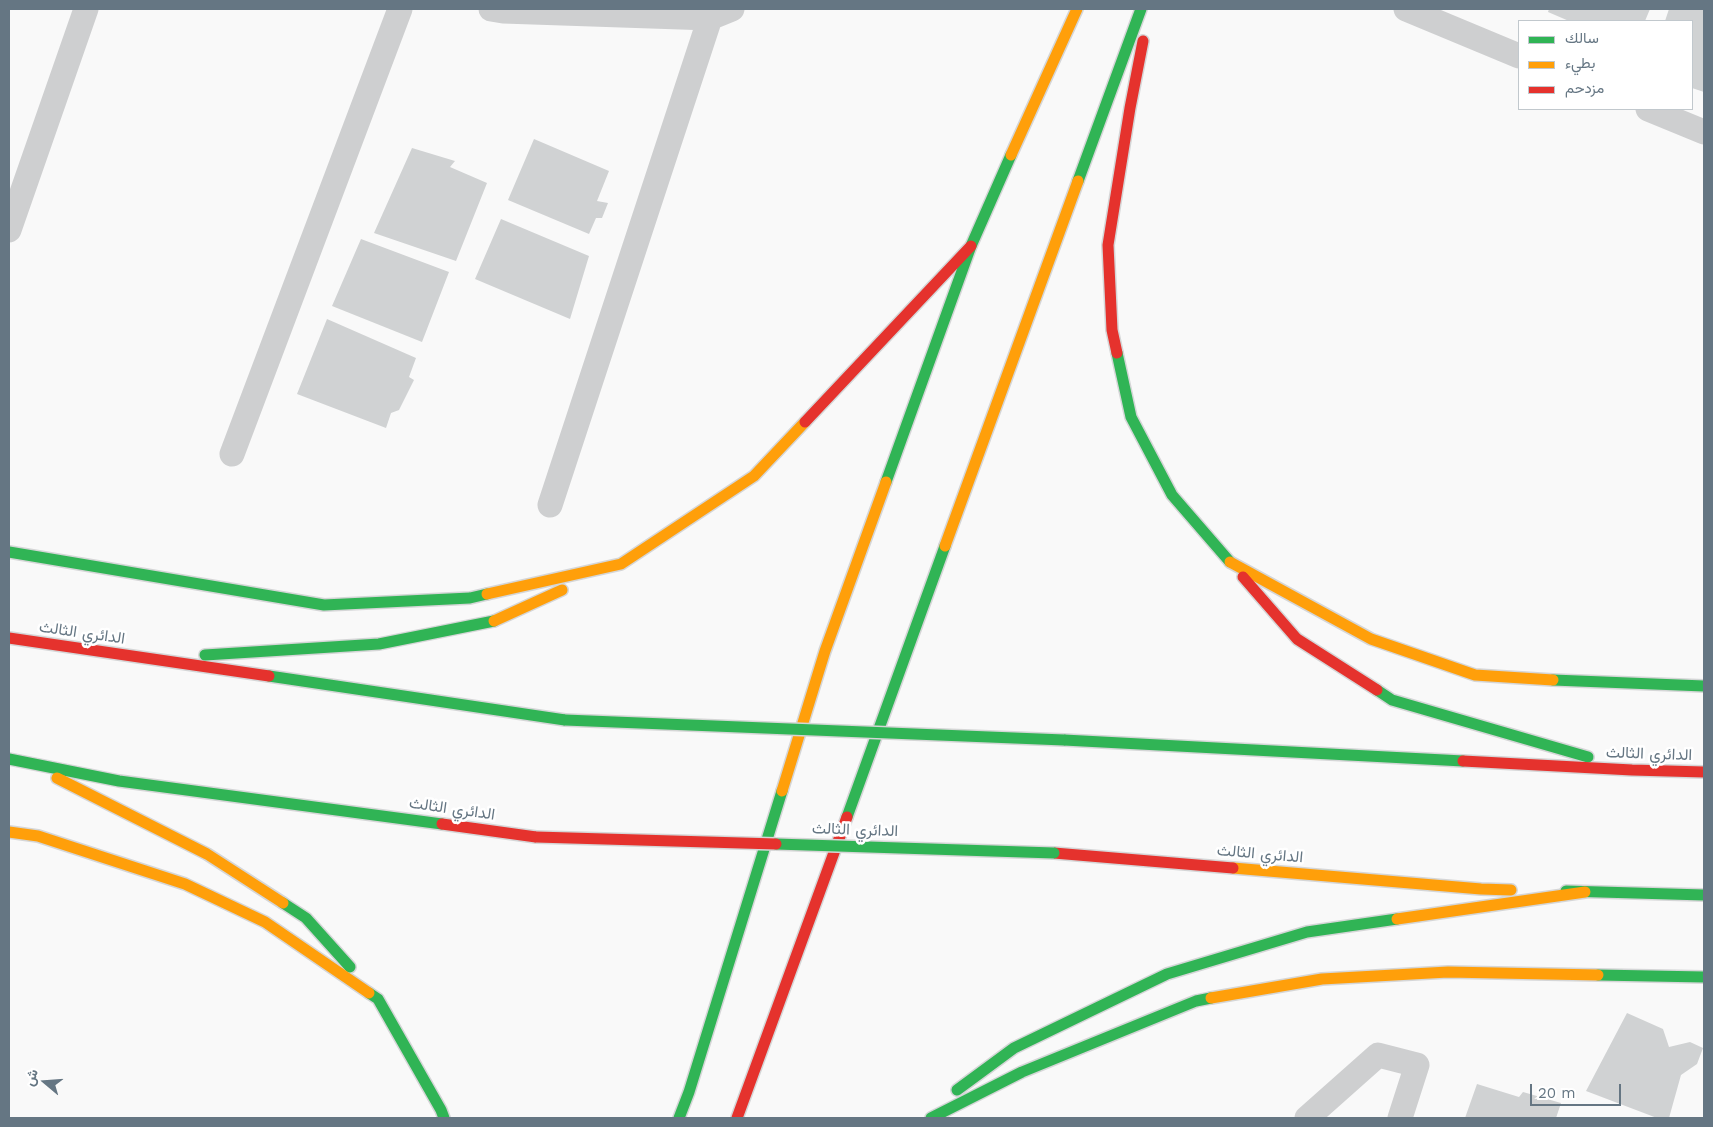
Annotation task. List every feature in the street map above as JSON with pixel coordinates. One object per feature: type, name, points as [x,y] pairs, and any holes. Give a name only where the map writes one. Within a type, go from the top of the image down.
[{"type":"main road","points":[[679,1118],[689,1092],[825,651],[971,246],[1077,9]]},
{"type":"main road","points":[[737,1118],[1141,9]]},
{"type":"main road","points":[[1150,9],[1130,108],[1108,245],[1112,330],[1131,417],[1172,495],[1297,639],[1392,700],[1632,770]]},
{"type":"main road","points":[[150,659],[379,644],[491,622],[621,564],[754,476],[971,246]]},
{"type":"main road","points":[[9,552],[324,605],[470,598],[621,564]]},
{"type":"main road","points":[[1230,562],[1372,639],[1475,675],[1602,683],[1704,686]]},
{"type":"main road","name":"الدائري الثالث","points":[[9,638],[565,720],[1064,740],[1632,770],[1704,772]]},
{"type":"main road","name":"الدائري الثالث","points":[[9,759],[119,781],[536,837],[1054,853],[1481,889],[1704,895]]},
{"type":"main road","points":[[24,762],[207,854],[306,918],[378,1000],[444,1118]]},
{"type":"main road","points":[[9,832],[38,836],[185,884],[265,922],[378,1000]]},
{"type":"main road","points":[[920,1118],[1014,1048],[1166,974],[1307,932],[1585,892]]},
{"type":"main road","points":[[931,1118],[1022,1072],[1196,1001],[1322,979],[1448,972],[1704,977]]},
{"type":"street","points":[[9,230],[86,9]]},
{"type":"street","points":[[232,454],[400,9]]},
{"type":"street","points":[[491,9],[503,11],[721,14],[550,505]]},
{"type":"street","points":[[1406,9],[1518,56]]},
{"type":"street","points":[[1650,110],[1704,132]]},
{"type":"street","points":[[1307,1118],[1378,1055],[1417,1065],[1400,1118]]},
{"type":"building","points":[[1549,9],[1650,9],[1645,20],[1567,20],[1548,12]]},
{"type":"building","points":[[1669,9],[1704,9],[1704,92],[1693,88],[1693,20],[1665,20]]},
{"type":"building","points":[[534,139],[609,171],[597,201],[608,203],[602,218],[596,218],[589,234],[508,200]]},
{"type":"building","points":[[412,148],[455,161],[450,167],[487,183],[456,261],[374,233]]},
{"type":"building","points":[[501,219],[589,256],[570,319],[475,279]]},
{"type":"building","points":[[361,239],[449,272],[422,342],[332,306]]},
{"type":"building","points":[[327,319],[416,358],[409,377],[414,380],[399,410],[391,413],[386,428],[297,394]]},
{"type":"building","points":[[1627,1013],[1663,1029],[1669,1047],[1690,1042],[1703,1048],[1697,1064],[1681,1075],[1669,1118],[1657,1118],[1586,1091]]},
{"type":"building","points":[[1477,1084],[1519,1097],[1523,1092],[1561,1103],[1556,1118],[1465,1118]]},
{"type":"traffic: fast","points":[[1078,181],[1141,9]]},
{"type":"traffic: fast","points":[[886,482],[971,246],[1011,155]]},
{"type":"traffic: fast","points":[[1117,353],[1131,417],[1172,495],[1230,562]]},
{"type":"traffic: fast","points":[[847,817],[945,546]]},
{"type":"traffic: fast","points":[[9,552],[324,605],[470,598],[487,594]]},
{"type":"traffic: fast","points":[[205,655],[379,644],[494,621]]},
{"type":"traffic: fast","points":[[269,676],[565,720]]},
{"type":"traffic: fast","points":[[1553,680],[1704,686]]},
{"type":"traffic: fast","points":[[1377,690],[1392,700],[1588,757]]},
{"type":"traffic: fast","points":[[565,720],[1064,740]]},
{"type":"traffic: fast","points":[[1064,740],[1463,761]]},
{"type":"traffic: fast","points":[[9,759],[119,781],[442,824]]},
{"type":"traffic: fast","points":[[679,1118],[689,1092],[782,791]]},
{"type":"traffic: fast","points":[[776,844],[1054,853]]},
{"type":"traffic: fast","points":[[1566,891],[1704,895]]},
{"type":"traffic: fast","points":[[283,903],[306,918],[350,967]]},
{"type":"traffic: fast","points":[[957,1090],[1014,1048],[1167,974],[1307,932],[1397,919]]},
{"type":"traffic: fast","points":[[1598,975],[1704,977]]},
{"type":"traffic: fast","points":[[369,993],[378,999],[444,1118]]},
{"type":"traffic: fast","points":[[931,1118],[1022,1072],[1196,1001],[1211,998]]},
{"type":"traffic: slow","points":[[1011,155],[1077,9]]},
{"type":"traffic: slow","points":[[945,546],[1078,181]]},
{"type":"traffic: slow","points":[[487,594],[621,564],[754,476],[805,422]]},
{"type":"traffic: slow","points":[[782,791],[825,651],[886,482]]},
{"type":"traffic: slow","points":[[1230,562],[1371,639],[1475,675],[1553,680]]},
{"type":"traffic: slow","points":[[494,621],[562,590]]},
{"type":"traffic: slow","points":[[57,778],[207,854],[283,903]]},
{"type":"traffic: slow","points":[[9,832],[38,836],[185,884],[265,922],[369,993]]},
{"type":"traffic: slow","points":[[1233,868],[1511,890]]},
{"type":"traffic: slow","points":[[1397,919],[1585,892]]},
{"type":"traffic: slow","points":[[1211,998],[1322,979],[1448,972],[1598,975]]},
{"type":"traffic: jam","points":[[1117,353],[1112,330],[1108,245],[1143,41]]},
{"type":"traffic: jam","points":[[805,422],[971,246]]},
{"type":"traffic: jam","points":[[1243,577],[1297,639],[1377,690]]},
{"type":"traffic: jam","points":[[9,638],[269,676]]},
{"type":"traffic: jam","points":[[1463,761],[1704,772]]},
{"type":"traffic: jam","points":[[737,1118],[847,817]]},
{"type":"traffic: jam","points":[[442,824],[536,837]]},
{"type":"traffic: jam","points":[[536,837],[776,844]]},
{"type":"traffic: jam","points":[[1054,853],[1233,868]]}]
